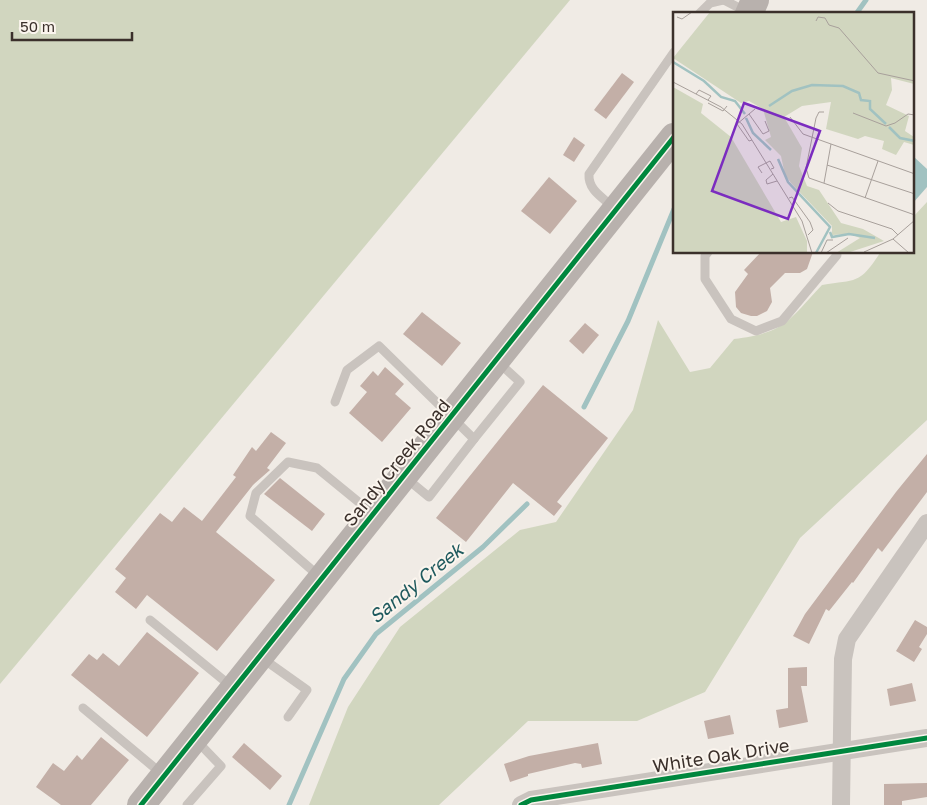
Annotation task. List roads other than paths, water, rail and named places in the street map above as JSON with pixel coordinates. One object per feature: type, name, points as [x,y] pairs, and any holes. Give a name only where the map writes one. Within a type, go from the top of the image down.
[{"type":"main road","points":[[750,12],[755,0]]},
{"type":"main road","name":"Sandy Creek Road","points":[[141,805],[618,210],[673,138]]},
{"type":"street","points":[[842,805],[843,659],[847,639],[927,523]]},
{"type":"street","name":"White Oak Drive","points":[[521,805],[541,799],[927,738]]},
{"type":"lane","points":[[701,12],[710,3],[723,0],[732,2],[746,12]]},
{"type":"lane","points":[[618,210],[591,188],[589,182],[590,174],[673,53]]},
{"type":"lane","points":[[706,254],[705,280],[731,319],[756,331],[782,321],[837,255]]},
{"type":"lane","points":[[335,402],[347,370],[379,346],[451,418],[474,438]]},
{"type":"lane","points":[[404,477],[429,497],[520,382],[497,361]]},
{"type":"lane","points":[[322,579],[250,516],[256,493],[288,462],[317,468],[374,514]]},
{"type":"lane","points":[[150,620],[234,688]]},
{"type":"lane","points":[[260,657],[307,690],[288,717]]},
{"type":"lane","points":[[83,708],[164,776]]},
{"type":"lane","points":[[187,805],[221,766],[194,738]]},
{"type":"water","points":[[914,157],[927,169],[927,187],[914,202]]},
{"type":"waterway","name":"Sandy Creek","points":[[857,12],[866,0]]},
{"type":"waterway","name":"Sandy Creek","points":[[584,407],[628,321],[673,211]]},
{"type":"waterway","name":"Sandy Creek","points":[[289,805],[344,679],[376,634],[483,547],[527,504]]}]
